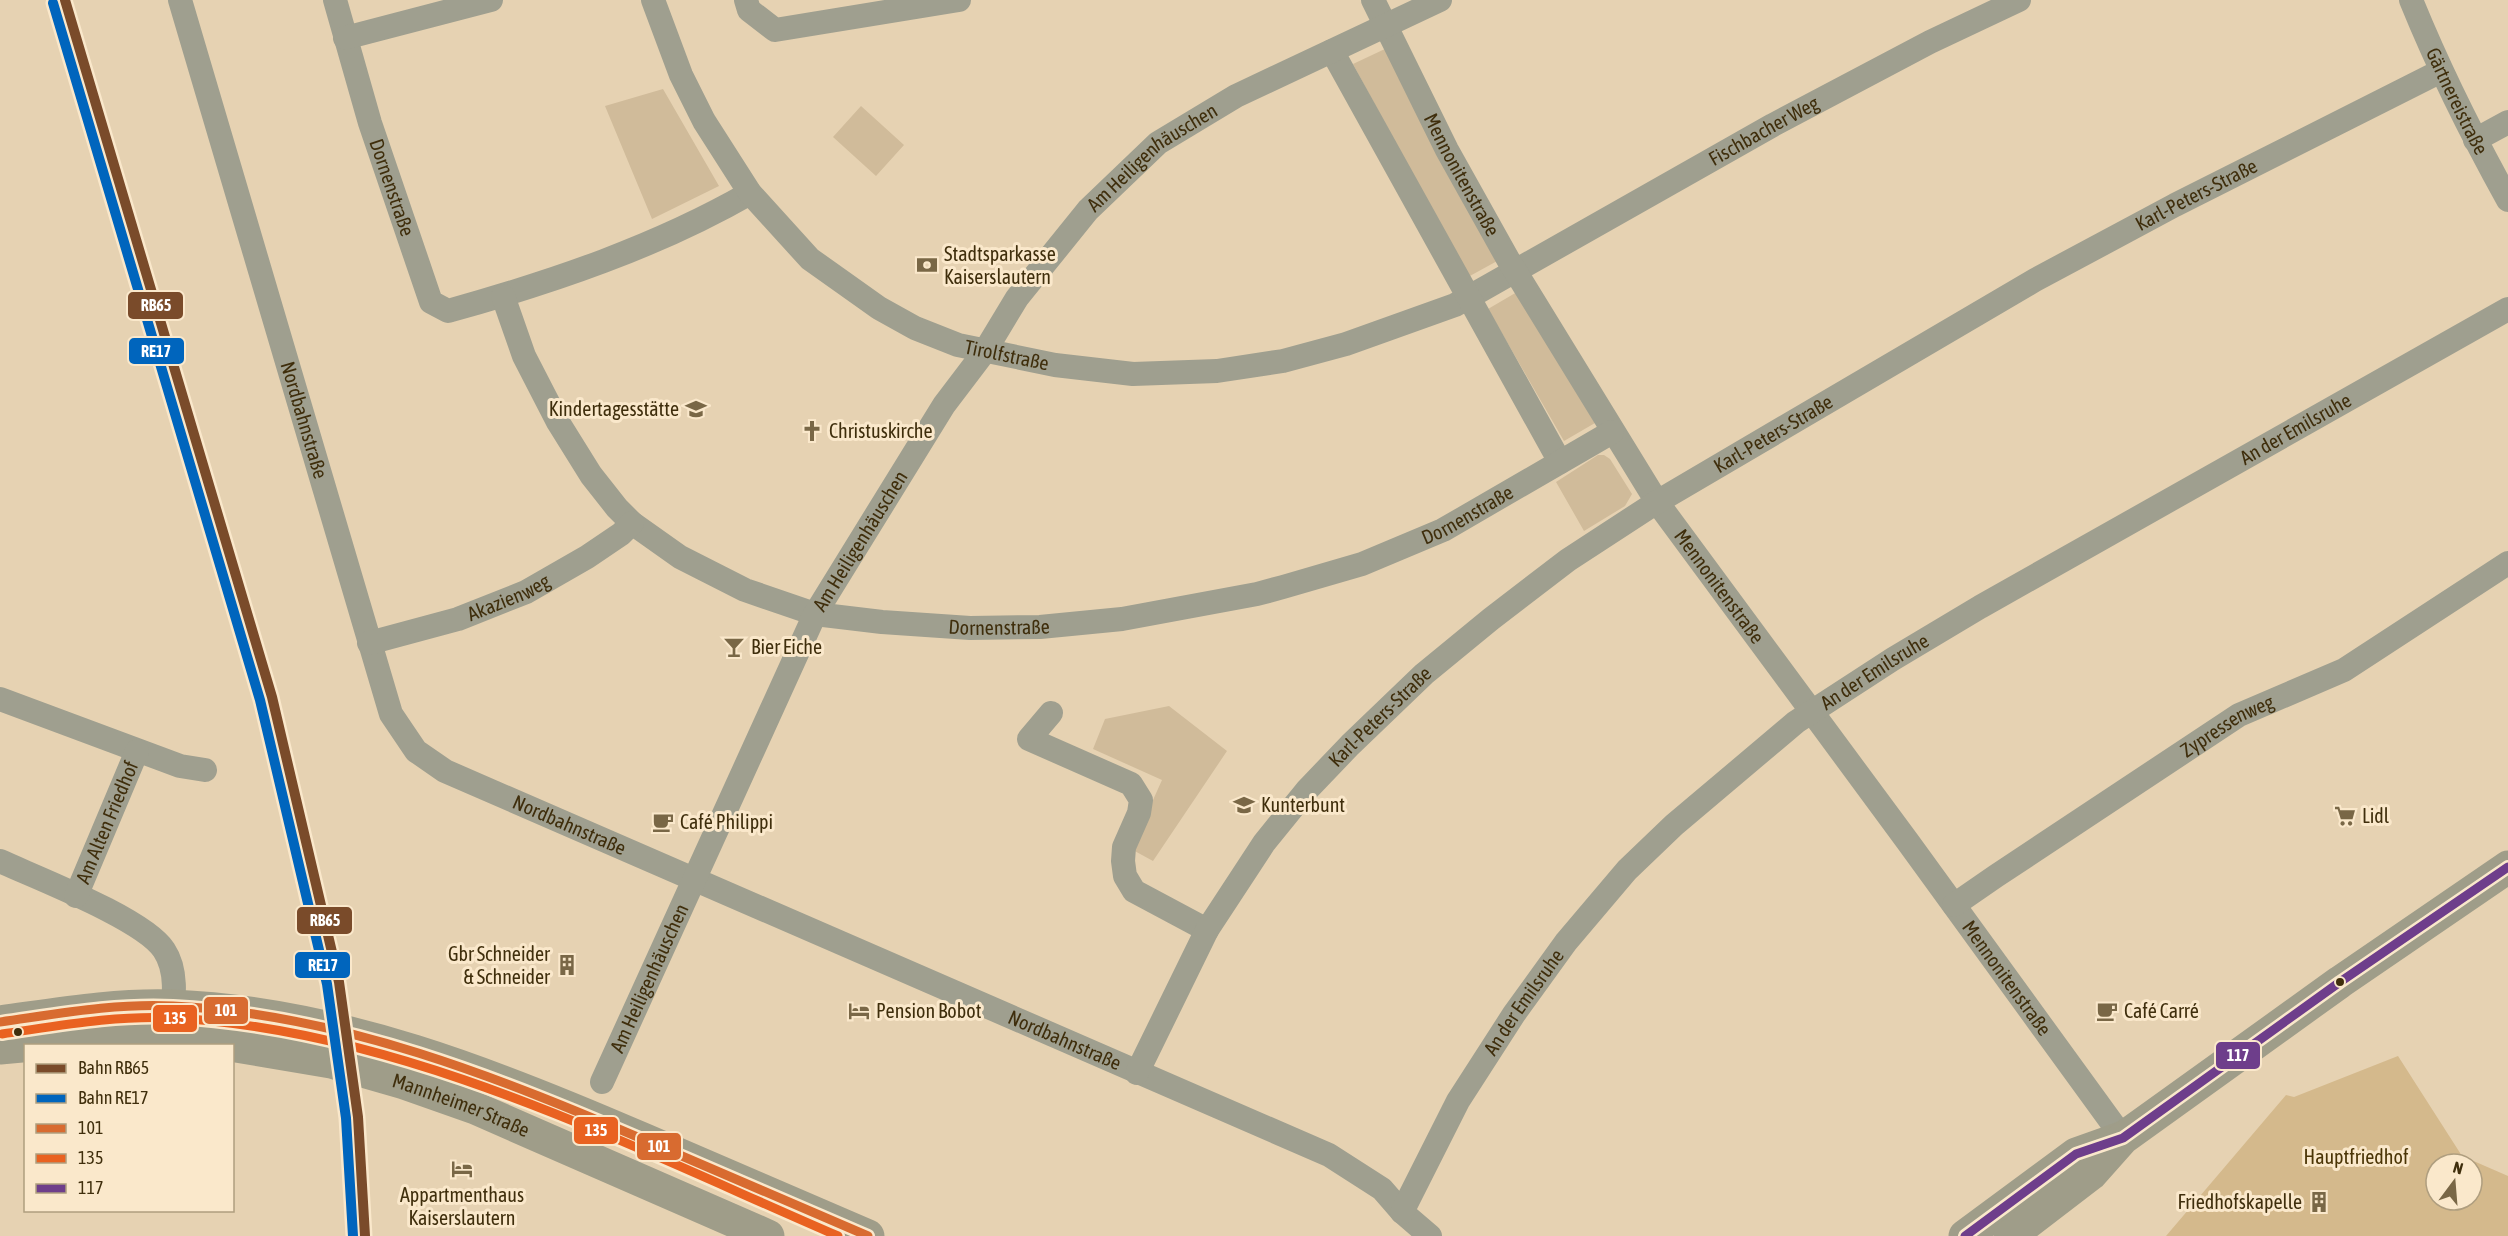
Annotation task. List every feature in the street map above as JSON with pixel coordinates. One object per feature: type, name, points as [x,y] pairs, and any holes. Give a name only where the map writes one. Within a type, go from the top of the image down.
[{"type":"main road","points":[[2010,1236],[2091,1174],[2123,1138],[2340,982],[2508,867]]},
{"type":"main road","name":"Mannheimer Straße","points":[[0,1022],[93,1008],[173,1006],[270,1016],[425,1054],[493,1076],[868,1236]]},
{"type":"main road","name":"Mannheimer Straße","points":[[49,1044],[98,1040],[169,1040],[224,1044]]},
{"type":"main road","name":"Mannheimer Straße","points":[[0,1048],[24,1046]]},
{"type":"main road","name":"Mannheimer Straße","points":[[234,1046],[331,1062],[374,1073],[475,1108],[768,1236]]},
{"type":"main road","points":[[612,1168],[628,1132]]},
{"type":"main road","points":[[1965,1236],[2076,1154],[2123,1138]]},
{"type":"street","name":"Nordbahnstraße","points":[[180,0],[391,714],[416,751],[445,771],[1329,1155],[1382,1190],[1421,1231],[1430,1236]]},
{"type":"street","name":"Dornenstraße","points":[[335,0],[370,123],[431,302],[448,311],[503,296],[596,264],[639,247],[750,193]]},
{"type":"street","points":[[345,38],[491,0]]},
{"type":"street","name":"Tirolfstraße","points":[[653,0],[681,75],[704,121],[750,193],[810,259],[879,308],[915,328],[958,345],[1055,365],[1133,374],[1217,371],[1283,361],[1346,344],[1468,299],[1515,272]]},
{"type":"street","points":[[746,0],[749,10],[775,30],[959,0]]},
{"type":"street","name":"Mennonitenstraße","points":[[1373,0],[1447,150],[1515,272],[1657,502],[2123,1138]]},
{"type":"street","name":"Am Heiligenhäuschen","points":[[602,1082],[815,614],[944,405],[985,351],[1017,298],[1088,210],[1158,143],[1236,96],[1440,0]]},
{"type":"street","name":"Fischbacher Weg","points":[[1515,272],[1773,125],[1930,42],[2019,0]]},
{"type":"street","name":"Gärtnereistraße","points":[[2411,0],[2441,71],[2508,200]]},
{"type":"street","points":[[1332,51],[1560,462]]},
{"type":"street","name":"Karl-Peters-Straße","points":[[1137,1073],[1207,930],[1264,843],[1307,790],[1350,745],[1416,682],[1491,619],[1568,560],[1657,502],[2035,280],[2175,205],[2441,71]]},
{"type":"street","points":[[2475,140],[2508,122]]},
{"type":"street","name":"Dornenstraße","points":[[503,296],[524,356],[558,422],[591,476],[632,523],[680,557],[745,590],[815,614],[882,622],[970,628],[1040,627],[1122,619],[1257,594],[1362,564],[1443,530],[1612,432]]},
{"type":"street","name":"An der Emilsruhe","points":[[1402,1212],[1458,1101],[1514,1014],[1566,942],[1627,870],[1674,825],[1796,722],[1893,659],[1980,607],[2508,309]]},
{"type":"street","name":"Akazienweg","points":[[369,643],[458,619],[526,592],[587,557],[621,534],[632,523]]},
{"type":"street","name":"Zypressenweg","points":[[1954,905],[2239,715],[2344,670],[2508,563]]},
{"type":"street","name":"Am Alten Friedhof","points":[[0,699],[180,766],[205,770]]},
{"type":"street","points":[[1052,713],[1029,739],[1123,779],[1131,784],[1141,800],[1139,813],[1124,847],[1122,861],[1125,876],[1134,891],[1207,930]]},
{"type":"street","name":"Am Alten Friedhof","points":[[76,896],[137,751]]},
{"type":"street","points":[[0,861],[129,922],[159,944],[171,964],[173,1006],[169,1040]]},
{"type":"shaded area","points":[[1387,48],[1499,260],[1468,277],[1353,64]]},
{"type":"shaded area","points":[[663,89],[719,186],[652,219],[605,106]]},
{"type":"shaded area","points":[[861,106],[904,145],[876,176],[833,137]]},
{"type":"shaded area","points":[[1517,292],[1595,423],[1564,441],[1488,309]]},
{"type":"shaded area","points":[[1598,455],[1604,455],[1610,459],[1632,494],[1625,506],[1584,531],[1556,482]]},
{"type":"shaded area","points":[[1169,706],[1227,751],[1153,861],[1131,849],[1162,780],[1093,749],[1105,719]]},
{"type":"green space","name":"Hauptfriedhof","points":[[2398,1056],[2459,1152],[2424,1152],[2424,1212],[2484,1212],[2484,1166],[2508,1176],[2508,1236],[2166,1236],[2286,1095],[2294,1097]]},
{"type":"rail line","name":"RB65","points":[[65,0],[272,697],[339,982],[358,1117],[365,1236]]},
{"type":"rail line","name":"RE17","points":[[53,3],[260,700],[327,984],[346,1118],[353,1236]]},
{"type":"transit line","name":"117","points":[[1965,1236],[2076,1154],[2123,1138],[2340,982],[2508,867]]},
{"type":"transit line","name":"101","points":[[0,1022],[108,1008],[151,1005],[236,1012],[298,1022],[359,1036],[479,1073],[538,1096],[868,1236]]},
{"type":"transit line","name":"135","points":[[2,1034],[109,1020],[152,1017],[259,1027],[345,1044],[430,1069],[514,1098],[597,1131],[838,1236]]},
{"type":"place","name":"Stadtsparkasse Kaiserslautern","points":[[927,265]]},
{"type":"place","name":"Kindertagesstätte","points":[[696,409]]},
{"type":"place","name":"Christuskirche","points":[[812,431]]},
{"type":"place","name":"Bier Eiche","points":[[734,647]]},
{"type":"place","name":"Kunterbunt","points":[[1244,805]]},
{"type":"place","name":"Lidl","points":[[2345,816]]},
{"type":"place","name":"Café Philippi","points":[[663,822]]},
{"type":"place","name":"Gbr Schneider & Schneider","points":[[567,965]]},
{"type":"place","name":"Pension Bobot","points":[[859,1011]]},
{"type":"place","name":"Café Carré","points":[[2107,1011]]},
{"type":"place","name":"Appartmenthaus Kaiserslautern","points":[[462,1169]]},
{"type":"place","name":"Friedhofskapelle","points":[[2319,1202]]}]
